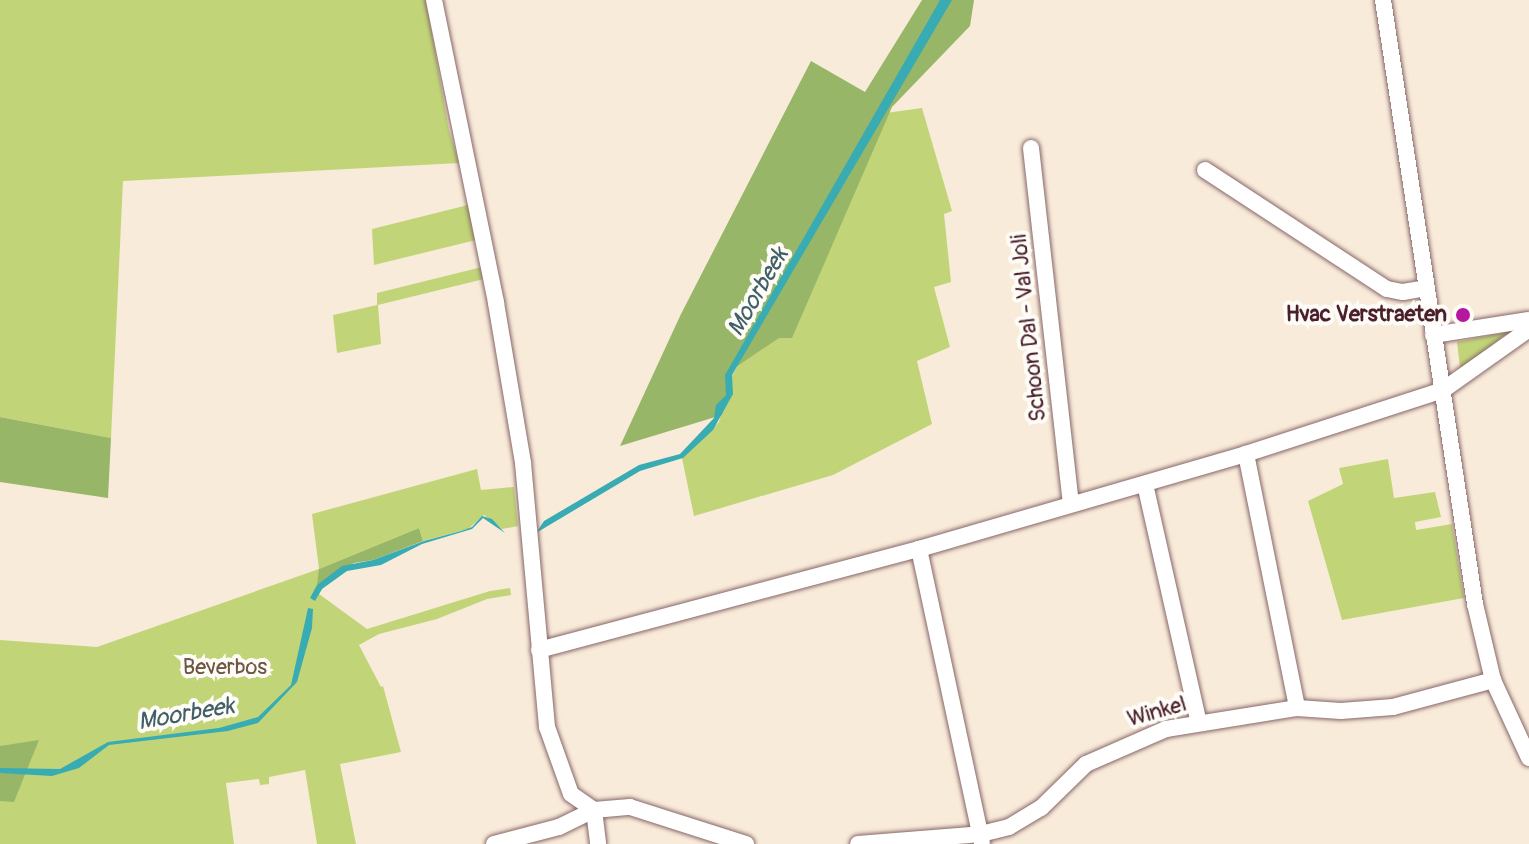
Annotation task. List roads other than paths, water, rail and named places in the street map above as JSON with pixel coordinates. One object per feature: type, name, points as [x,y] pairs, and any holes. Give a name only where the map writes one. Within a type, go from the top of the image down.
[{"type":"street","points":[[434,0],[496,303],[523,463],[547,727],[571,794],[594,810],[598,844]]},
{"type":"street","points":[[1383,0],[1475,604],[1493,680],[1529,758]]},
{"type":"street","name":"Schoon Dal - Val Joli","points":[[1031,148],[1071,504]]},
{"type":"street","points":[[1205,170],[1387,289],[1403,292],[1426,288]]},
{"type":"street","points":[[1433,335],[1529,320]]},
{"type":"street","points":[[539,650],[919,549],[1246,454],[1443,390],[1529,329]]},
{"type":"street","points":[[1246,454],[1297,708]]},
{"type":"street","points":[[1145,484],[1199,723]]},
{"type":"street","points":[[919,549],[982,839]]},
{"type":"street","name":"Winkel","points":[[858,844],[982,839],[1041,808],[1086,764],[1166,729],[1297,708],[1341,711],[1393,707],[1493,680]]},
{"type":"street","points":[[494,844],[559,827],[594,810],[630,807],[746,844]]},
{"type":"water","points":[[940,0],[952,0],[732,375],[733,394],[713,430],[683,458],[640,471],[536,533],[544,521],[639,465],[680,454],[714,418],[716,405],[726,395],[725,375]]},
{"type":"water","points":[[482,516],[492,519],[505,533],[483,518],[472,529],[422,544],[381,565],[347,571],[322,589],[315,601],[310,598],[317,585],[342,566],[373,560],[461,531],[472,527]]},
{"type":"water","points":[[308,608],[313,609],[312,628],[297,682],[258,723],[228,731],[109,745],[79,768],[52,776],[0,773],[0,768],[60,769],[108,742],[219,728],[258,717],[291,685]]},
{"type":"place","name":"Hvac Verstraeten","points":[[1463,315]]},
{"type":"water label","name":"Moorbeek","points":[[758,292]]},
{"type":"water label","name":"Moorbeek","points":[[186,714]]},
{"type":"park label","name":"Beverbos","points":[[225,668]]}]
